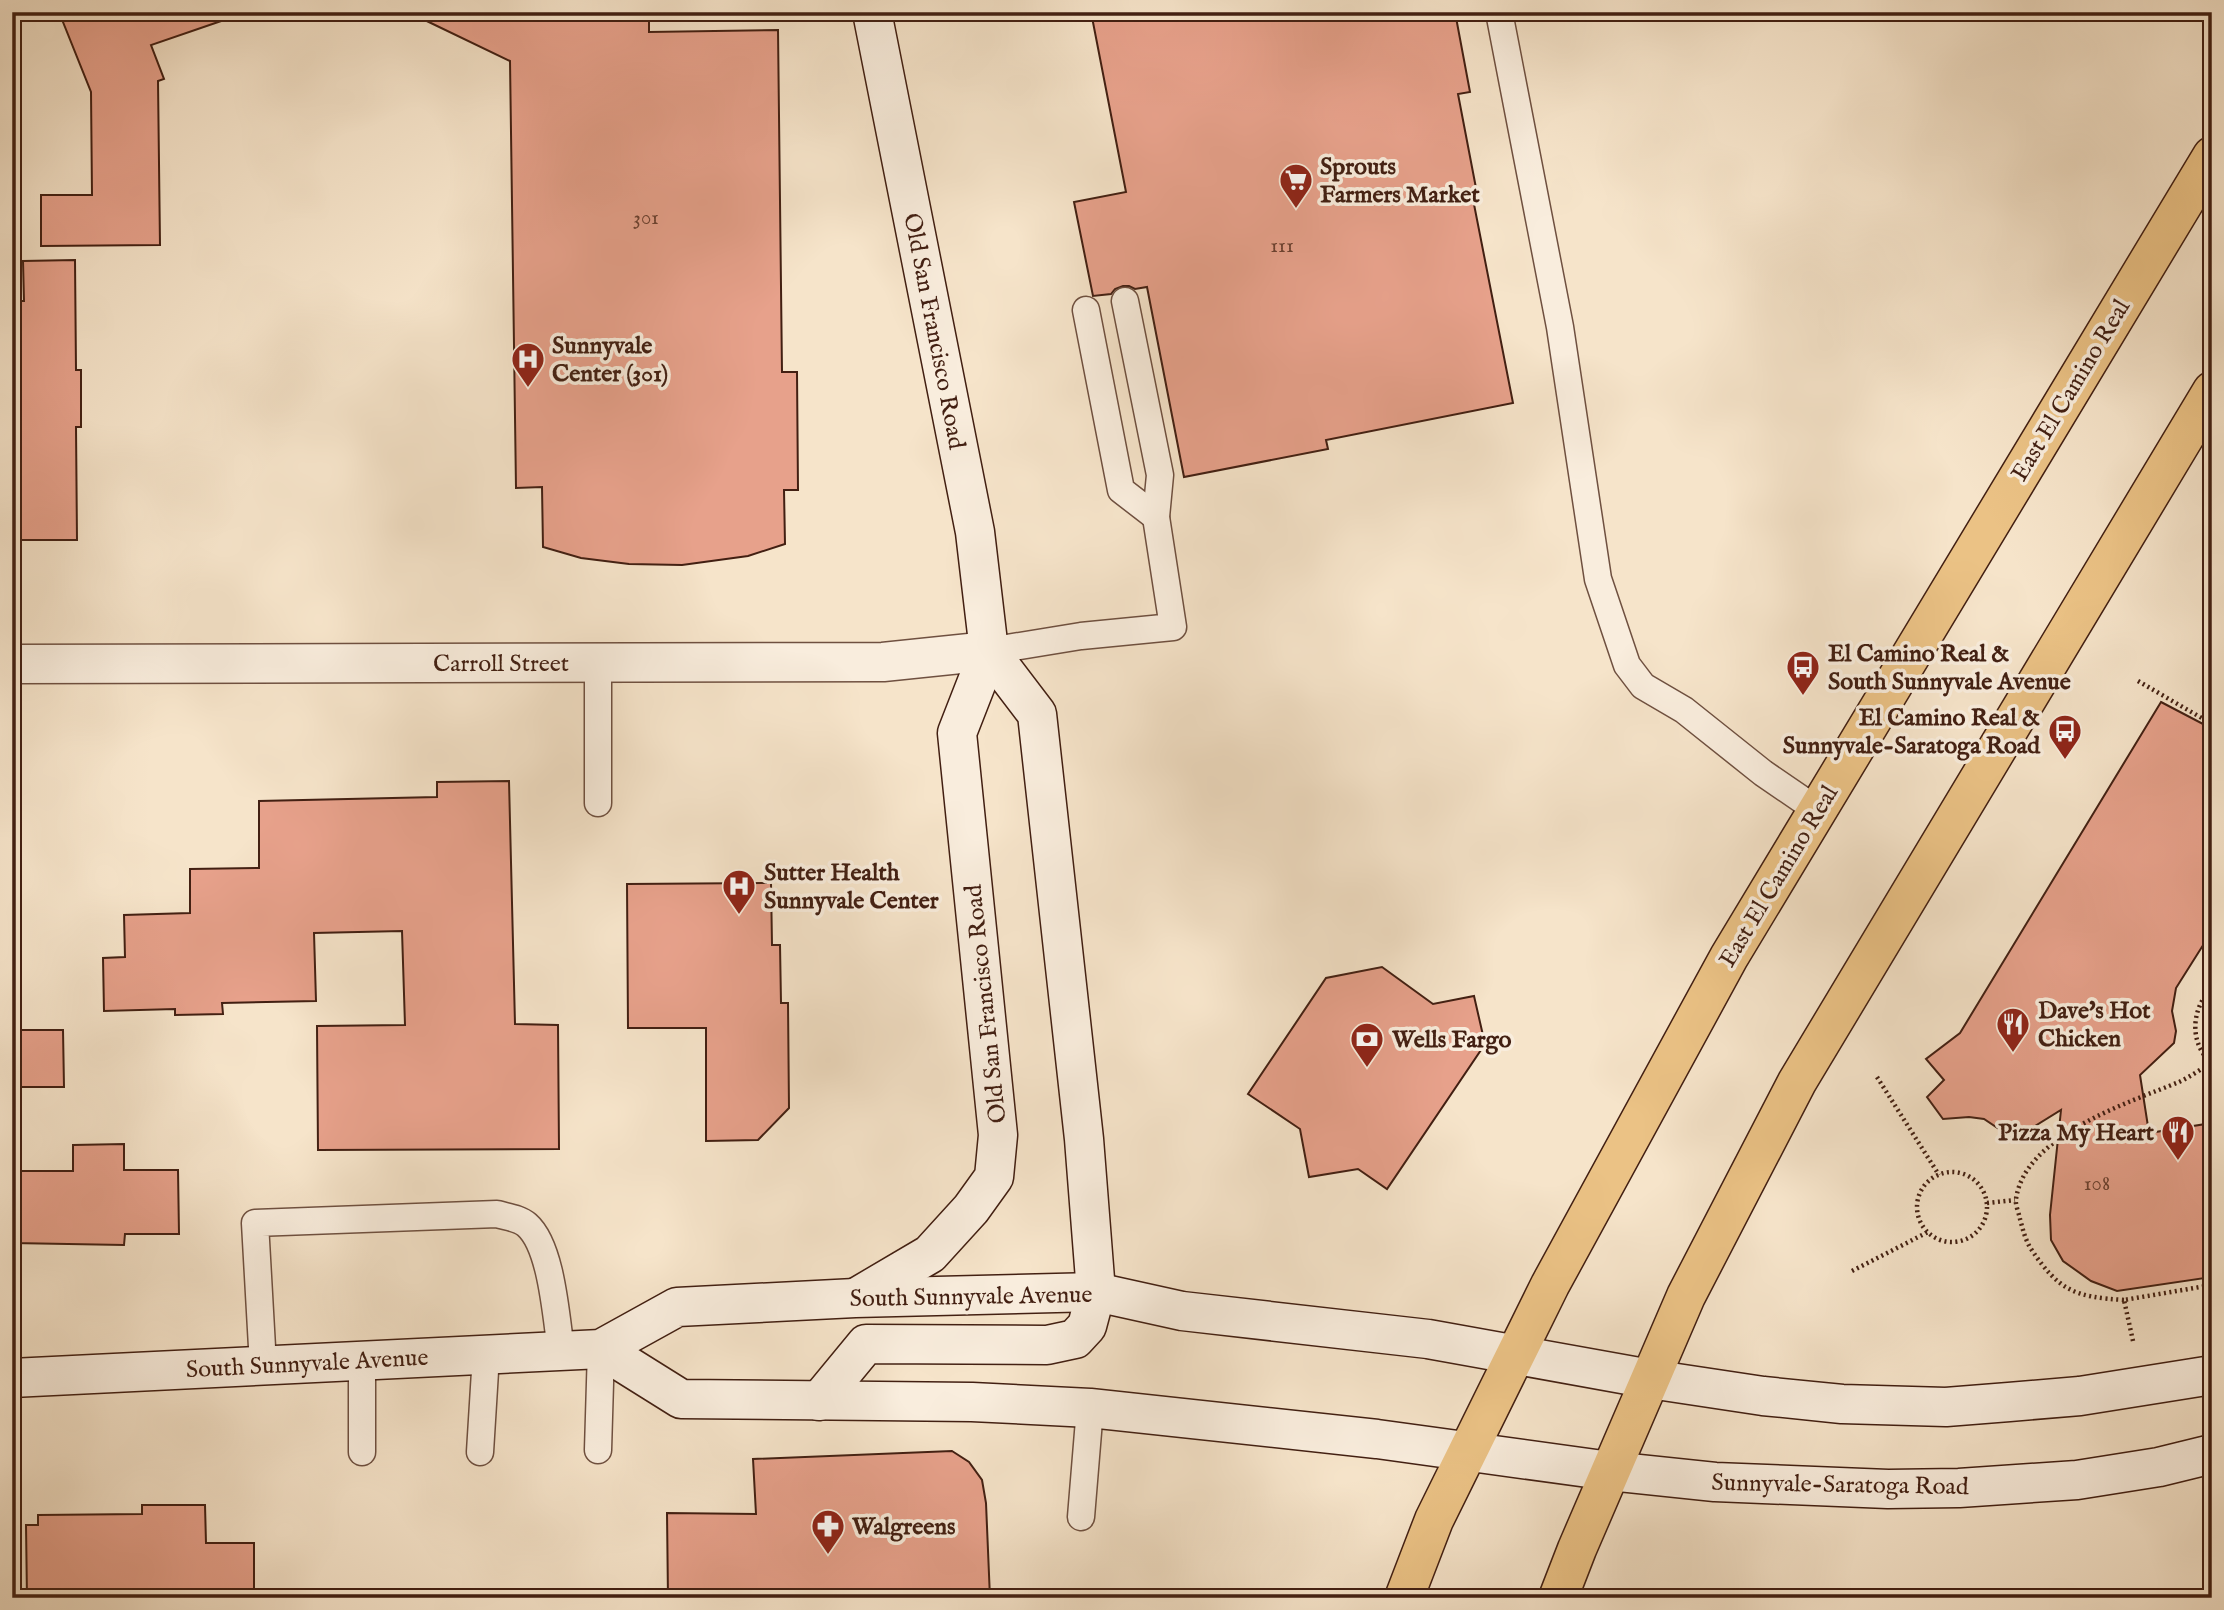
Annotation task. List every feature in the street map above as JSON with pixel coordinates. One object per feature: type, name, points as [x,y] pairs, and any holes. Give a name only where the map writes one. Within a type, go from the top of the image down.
[{"type":"main road","name":"Old San Francisco Road","points":[[855,1298],[930,1254],[971,1209],[994,1177],[998,1135],[957,733],[989,651],[975,532],[872,12]]},
{"type":"main road","name":"East El Camino Real","points":[[1404,1598],[1434,1520],[1550,1285],[1729,957],[2212,156]]},
{"type":"main road","points":[[1558,1598],[1686,1296],[1797,1082],[2212,391]]},
{"type":"main road","name":"Carroll Street","points":[[12,664],[883,662],[989,651]]},
{"type":"main road","points":[[819,1401],[866,1343],[1047,1345],[1074,1339],[1087,1326],[1096,1292],[1084,1139],[1037,714],[989,651]]},
{"type":"main road","name":"South Sunnyvale Avenue","points":[[12,1378],[601,1349],[677,1307],[855,1298],[1096,1292],[1182,1311],[1428,1339],[1515,1356]]},
{"type":"main road","points":[[601,1349],[681,1399],[972,1402],[1090,1408],[1377,1439],[1468,1452]]},
{"type":"main road","points":[[1515,1356],[1763,1396],[1842,1404],[1946,1407],[2080,1395],[2212,1375]]},
{"type":"main road","name":"Sunnyvale-Saratoga Road","points":[[1468,1452],[1610,1472],[1715,1482],[1959,1489],[2077,1480],[2159,1467],[2212,1454]]},
{"type":"lane","points":[[1499,12],[1560,327],[1598,579],[1627,665],[1643,686],[1684,710],[1763,773],[1817,810]]},
{"type":"lane","points":[[989,651],[1081,636],[1174,626],[1156,517],[1160,475],[1125,300]]},
{"type":"lane","points":[[1086,310],[1121,490],[1156,517]]},
{"type":"lane","points":[[598,663],[598,803]]},
{"type":"lane","points":[[263,1365],[255,1223],[497,1214],[520,1220],[530,1227],[548,1263],[561,1350]]},
{"type":"lane","points":[[598,1450],[601,1349]]},
{"type":"lane","points":[[480,1452],[486,1355]]},
{"type":"lane","points":[[362,1360],[362,1452]]},
{"type":"lane","points":[[1081,1517],[1090,1408]]},
{"type":"path","points":[[2138,681],[2212,724]]},
{"type":"path","points":[[2212,987],[2203,996],[2196,1012],[2195,1028],[2199,1046],[2211,1063],[2181,1081],[2072,1129],[2051,1143],[2036,1158],[2023,1179],[2015,1200],[2025,1240],[2049,1273],[2065,1287],[2091,1298],[2124,1300],[2212,1285]]},
{"type":"path","points":[[1877,1077],[1939,1175]]},
{"type":"path","points":[[1954,1172],[1974,1180],[1981,1188],[1987,1203],[1984,1222],[1978,1232],[1968,1239],[1956,1242],[1944,1242],[1933,1237],[1918,1218],[1920,1194],[1926,1184],[1939,1175],[1954,1172]]},
{"type":"path","points":[[1987,1203],[2015,1200]]},
{"type":"path","points":[[1852,1271],[1928,1232]]},
{"type":"path","points":[[2124,1300],[2133,1341]]},
{"type":"building","points":[[59,12],[226,12],[227,19],[151,45],[164,79],[158,81],[160,245],[41,246],[41,195],[92,195],[91,92]]},
{"type":"building","points":[[408,12],[649,12],[649,32],[778,30],[782,372],[797,372],[798,490],[784,490],[785,544],[748,556],[682,565],[629,564],[581,558],[543,547],[542,487],[516,488],[510,61]]},
{"type":"building","points":[[1091,12],[1455,12],[1470,92],[1458,94],[1476,188],[1471,189],[1513,403],[1326,440],[1328,449],[1184,477],[1147,287],[1135,289],[1123,286],[1111,294],[1093,296],[1074,202],[1126,192]]},
{"type":"building","points":[[75,260],[76,370],[81,370],[81,427],[76,427],[77,540],[12,540],[13,301],[24,301],[23,261]]},
{"type":"building","points":[[2161,702],[2205,725],[2208,734],[2212,736],[2212,931],[2176,988],[2172,1011],[2176,1031],[2174,1043],[2140,1075],[2149,1133],[2212,1123],[2212,1277],[2117,1291],[2091,1281],[2063,1261],[2051,1240],[2050,1215],[2061,1110],[2014,1139],[1984,1119],[1943,1119],[1927,1097],[1944,1080],[1926,1059],[1960,1033]]},
{"type":"building","points":[[509,781],[515,1024],[558,1025],[559,1149],[318,1150],[317,1026],[405,1025],[402,931],[314,933],[316,1001],[222,1003],[223,1014],[175,1015],[175,1009],[104,1011],[103,958],[125,957],[124,915],[190,913],[190,869],[259,868],[259,801],[437,797],[437,782]]},
{"type":"building","points":[[771,883],[772,945],[780,945],[781,1003],[788,1003],[789,1108],[758,1140],[706,1141],[706,1028],[628,1028],[627,884]]},
{"type":"building","name":"Wells Fargo","points":[[1382,967],[1433,1004],[1474,996],[1485,1044],[1387,1189],[1358,1169],[1309,1177],[1300,1129],[1248,1094],[1326,978]]},
{"type":"building","points":[[12,1030],[63,1030],[64,1087],[12,1087]]},
{"type":"building","points":[[124,1144],[124,1170],[178,1170],[179,1234],[125,1234],[124,1245],[12,1243],[12,1171],[73,1171],[73,1145]]},
{"type":"building","name":"Walgreens","points":[[952,1451],[969,1462],[982,1480],[986,1503],[990,1598],[668,1598],[667,1513],[756,1514],[753,1459]]},
{"type":"building","points":[[142,1505],[205,1505],[206,1543],[254,1543],[254,1598],[27,1598],[26,1525],[38,1525],[38,1515],[142,1514]]},
{"type":"place","name":"Sprouts Farmers Market","points":[[1296,210]]},
{"type":"place","name":"Sunnyvale Center (301)","points":[[528,389]]},
{"type":"place","name":"El Camino Real & South Sunnyvale Avenue","points":[[1803,697]]},
{"type":"place","name":"El Camino Real & Sunnyvale-Saratoga Road","points":[[2065,761]]},
{"type":"place","name":"Sutter Health Sunnyvale Center","points":[[739,916]]},
{"type":"place","name":"Dave's Hot Chicken","points":[[2013,1054]]},
{"type":"place","name":"Wells Fargo","points":[[1367,1069]]},
{"type":"place","name":"Pizza My Heart","points":[[2178,1162]]},
{"type":"place","name":"Walgreens","points":[[828,1556]]}]
